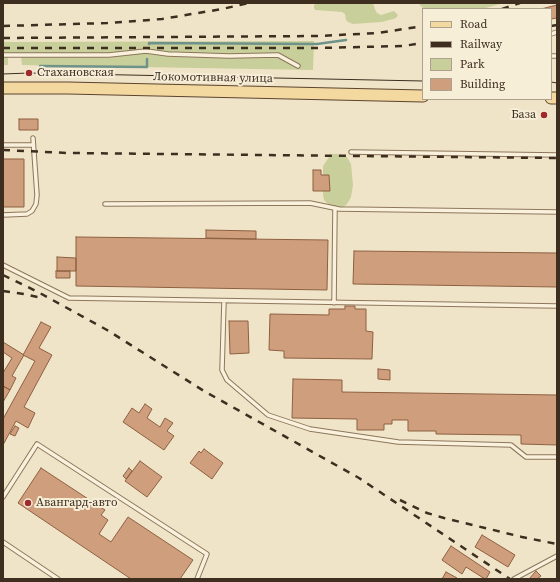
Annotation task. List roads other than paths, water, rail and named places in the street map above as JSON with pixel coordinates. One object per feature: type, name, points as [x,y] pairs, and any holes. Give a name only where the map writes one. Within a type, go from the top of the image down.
[{"type":"main road","name":"Локомотивная улица","points":[[3,88],[68,88],[422,96]]},
{"type":"lane","points":[[3,54],[109,55],[146,51],[168,54],[229,56],[278,55],[298,66]]},
{"type":"lane","points":[[3,215],[27,214],[32,211],[36,204],[37,195],[33,138]]},
{"type":"lane","points":[[3,145],[33,145]]},
{"type":"lane","points":[[351,152],[557,155]]},
{"type":"lane","points":[[105,204],[310,203],[339,209],[557,212]]},
{"type":"lane","points":[[334,303],[335,208]]},
{"type":"lane","points":[[3,264],[69,298],[557,306]]},
{"type":"lane","points":[[224,301],[222,370],[227,380],[268,415],[310,429],[398,442],[511,445],[526,457],[557,458]]},
{"type":"lane","points":[[3,497],[37,444],[207,554],[197,579]]},
{"type":"lane","points":[[3,542],[58,579]]},
{"type":"lane","points":[[514,579],[557,556]]},
{"type":"waterway","points":[[149,44],[317,44],[346,40]]},
{"type":"waterway","points":[[40,66],[147,67],[147,59]]},
{"type":"tram line","points":[[3,74],[29,73],[422,81]]},
{"type":"tram line","points":[[552,82],[557,83]]},
{"type":"railway","points":[[3,26],[107,23],[162,19],[249,3]]},
{"type":"railway","points":[[505,8],[520,3]]},
{"type":"railway","points":[[552,26],[557,25]]},
{"type":"railway","points":[[3,38],[318,36],[378,33],[422,26]]},
{"type":"railway","points":[[3,48],[318,48],[403,46],[422,43]]},
{"type":"railway","points":[[3,150],[68,153],[557,158]]},
{"type":"railway","points":[[3,275],[38,292],[107,330],[204,391],[359,478],[510,579]]},
{"type":"railway","points":[[3,291],[42,298]]},
{"type":"railway","points":[[400,500],[427,513],[444,518],[557,544]]},
{"type":"place","name":"Стахановская","points":[[29,73]]},
{"type":"place","name":"База","points":[[544,115]]},
{"type":"place","name":"Авангард-авто","points":[[28,503]]}]
